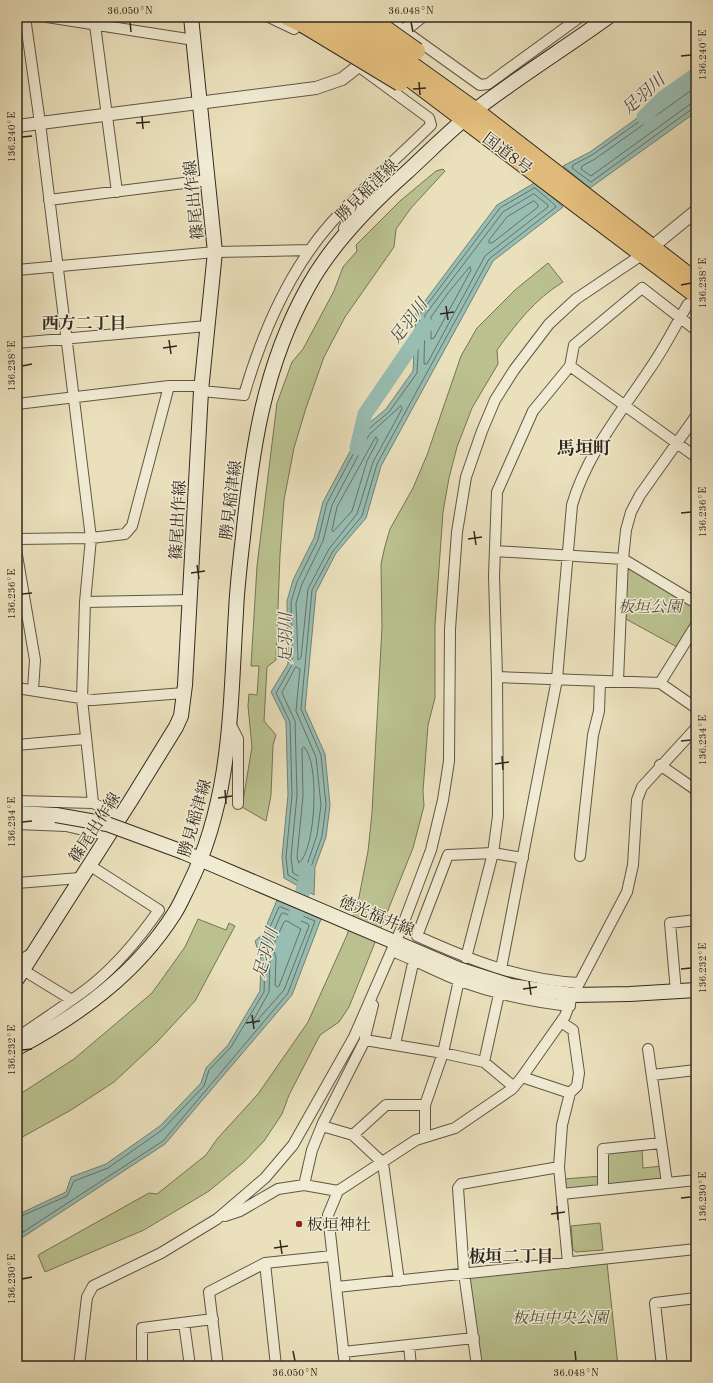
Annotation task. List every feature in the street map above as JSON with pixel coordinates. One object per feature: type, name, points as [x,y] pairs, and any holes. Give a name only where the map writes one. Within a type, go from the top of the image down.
[{"type":"highway","name":"国道8号","points":[[287,17],[310,21],[349,36],[408,68]]},
{"type":"highway","name":"国道8号","points":[[343,17],[380,40],[408,68],[437,91],[647,250],[696,281]]},
{"type":"highway","points":[[369,17],[408,68],[437,91]]},
{"type":"highway","name":"国道8号","points":[[647,250],[692,300]]},
{"type":"main road","name":"篠尾出作線","points":[[19,971],[33,953],[80,878],[109,836],[176,727],[181,716],[184,693],[190,600],[201,389],[215,252],[191,17]]},
{"type":"main road","name":"勝見稲津線","points":[[17,1048],[53,1029],[84,1007],[127,972],[154,943],[176,912],[205,861],[224,774],[230,723],[236,609],[255,436],[276,359],[292,319],[309,284],[351,227],[388,188],[474,118],[608,17]]},
{"type":"main road","name":"徳光福井線","points":[[17,813],[56,814],[107,824],[205,861],[397,945],[458,969],[511,986],[574,995],[696,990]]},
{"type":"street","points":[[25,17],[40,123],[91,538],[85,602],[82,699],[85,739],[93,803]]},
{"type":"street","points":[[47,17],[194,40]]},
{"type":"street","points":[[17,404],[169,386],[244,395],[254,361],[277,308],[310,250],[331,223],[431,126],[429,118],[359,67],[321,43],[269,17]]},
{"type":"street","points":[[385,17],[480,85],[488,84],[580,17]]},
{"type":"street","points":[[17,126],[316,88],[342,79],[421,17]]},
{"type":"street","points":[[95,25],[117,192]]},
{"type":"street","points":[[49,200],[208,180]]},
{"type":"street","points":[[333,251],[339,234],[363,199],[370,185]]},
{"type":"street","points":[[79,1366],[87,1297],[93,1286],[161,1253],[217,1218],[240,1201],[265,1178],[293,1145],[354,1037],[397,945],[431,850],[443,800],[449,761],[450,629],[457,532],[466,477],[482,431],[495,400],[514,370],[549,324],[576,299],[647,250],[696,211]]},
{"type":"street","points":[[17,270],[215,252],[310,250]]},
{"type":"street","points":[[466,958],[493,853],[498,816],[495,551],[497,492],[533,411],[570,366],[574,345],[642,288],[696,330]]},
{"type":"street","points":[[501,969],[557,679],[570,517],[580,479],[596,447],[650,368],[692,300]]},
{"type":"street","points":[[17,343],[207,326]]},
{"type":"street","points":[[570,366],[696,457]]},
{"type":"street","points":[[17,539],[91,538],[125,534],[132,526],[169,386]]},
{"type":"street","points":[[618,681],[623,559],[626,530],[631,512],[640,495],[696,416]]},
{"type":"street","points":[[495,551],[623,559],[696,603]]},
{"type":"street","points":[[17,554],[35,660],[33,690]]},
{"type":"street","points":[[85,602],[190,600]]},
{"type":"street","points":[[660,683],[696,625]]},
{"type":"street","points":[[497,677],[660,683],[696,708]]},
{"type":"street","points":[[580,856],[593,735],[599,711],[600,681]]},
{"type":"street","points":[[17,688],[93,700],[184,693]]},
{"type":"street","points":[[230,723],[238,739],[238,804]]},
{"type":"street","points":[[345,1366],[328,1215],[338,1191],[416,1140],[455,1128],[514,1087],[522,1077],[561,1022],[627,892],[633,865],[637,800],[642,787],[660,765],[696,728]]},
{"type":"street","points":[[17,745],[85,739]]},
{"type":"street","points":[[660,765],[696,790]]},
{"type":"street","points":[[17,801],[93,803],[121,817]]},
{"type":"street","points":[[17,824],[66,826],[109,836]]},
{"type":"street","points":[[523,858],[493,853],[448,855],[418,936],[466,958],[535,979],[574,995]]},
{"type":"street","points":[[17,1038],[72,1000],[108,971],[140,937],[158,910],[89,865]]},
{"type":"street","points":[[17,883],[80,878]]},
{"type":"street","points":[[676,992],[670,923],[696,920]]},
{"type":"street","points":[[397,945],[414,959],[459,980],[499,994],[541,1003],[574,995]]},
{"type":"street","points":[[395,1044],[414,959]]},
{"type":"street","points":[[19,971],[72,1000]]},
{"type":"street","points":[[425,1137],[425,1105],[444,1053],[459,980]]},
{"type":"street","points":[[304,1185],[312,1150],[322,1126],[365,1040],[374,1004],[373,994]]},
{"type":"street","points":[[484,1062],[499,994]]},
{"type":"street","points":[[561,1022],[573,1030],[579,1073],[577,1086],[570,1093],[562,1125],[559,1167],[568,1263]]},
{"type":"street","points":[[365,1040],[444,1053],[484,1062],[514,1087]]},
{"type":"street","points":[[648,1049],[667,1183]]},
{"type":"street","points":[[652,1075],[696,1070]]},
{"type":"street","points":[[522,1077],[570,1093]]},
{"type":"street","points":[[353,1135],[386,1105],[425,1105]]},
{"type":"street","points":[[322,1126],[353,1135],[383,1162],[399,1280]]},
{"type":"street","points":[[603,1190],[603,1149],[661,1143]]},
{"type":"street","points":[[476,1366],[474,1338],[464,1273],[458,1188],[461,1184],[559,1167]]},
{"type":"street","points":[[562,1194],[696,1180]]},
{"type":"street","points":[[217,1218],[240,1211],[278,1189],[304,1185],[338,1191]]},
{"type":"street","points":[[337,1287],[696,1249]]},
{"type":"street","points":[[218,1366],[209,1292],[265,1263],[332,1256]]},
{"type":"street","points":[[265,1263],[276,1366]]},
{"type":"street","points":[[662,1366],[655,1302],[696,1298]]},
{"type":"street","points":[[142,1366],[142,1328],[213,1319]]},
{"type":"street","points":[[184,1323],[190,1366]]},
{"type":"street","points":[[343,1352],[474,1338]]},
{"type":"street","points":[[409,1345],[411,1366]]},
{"type":"green space","points":[[443,169],[445,171],[411,208],[396,229],[394,247],[345,317],[324,357],[294,448],[284,500],[280,555],[276,660],[267,667],[264,721],[276,735],[273,745],[271,795],[266,821],[242,807],[252,747],[248,706],[249,694],[257,695],[259,666],[251,666],[257,566],[277,403],[292,362],[303,349],[334,291],[343,267],[357,251],[356,245],[400,201],[436,171]]},
{"type":"green space","points":[[548,263],[563,282],[535,304],[497,350],[498,364],[472,408],[457,447],[449,478],[443,512],[435,625],[435,698],[428,725],[423,791],[424,806],[413,848],[349,1007],[339,1022],[320,1035],[289,1095],[282,1114],[264,1141],[244,1162],[209,1191],[144,1230],[45,1272],[38,1255],[149,1193],[157,1194],[206,1155],[217,1139],[258,1094],[308,1022],[347,935],[359,897],[368,851],[372,813],[382,627],[381,564],[390,529],[413,488],[427,455],[461,356],[477,328],[515,290]]},
{"type":"green space","name":"板垣公園","points":[[627,564],[696,607],[696,618],[677,647],[624,618]]},
{"type":"green space","points":[[198,919],[226,930],[229,923],[235,926],[195,1001],[157,1042],[114,1082],[71,1110],[17,1140],[17,1096],[74,1059],[152,993],[185,947]]},
{"type":"green space","points":[[642,1148],[643,1168],[662,1166],[663,1180],[607,1186],[606,1150]]},
{"type":"green space","points":[[601,1176],[601,1186],[565,1190],[564,1179]]},
{"type":"green space","points":[[600,1223],[603,1250],[576,1252],[573,1250],[571,1226]]},
{"type":"green space","name":"板垣中央公園","points":[[607,1263],[618,1366],[478,1366],[469,1276]]},
{"type":"water","points":[[696,76],[696,112],[590,188],[563,166],[590,152]]},
{"type":"water","points":[[536,182],[563,207],[493,261],[381,466],[366,518],[336,553],[316,592],[305,709],[325,754],[330,805],[326,837],[315,867],[314,895],[284,878],[282,857],[288,795],[286,722],[271,692],[288,664],[287,601],[293,580],[314,538],[323,502],[362,429],[386,409],[413,371],[416,313],[497,205]]},
{"type":"water","points":[[277,900],[321,919],[292,995],[165,1144],[17,1241],[17,1215],[66,1192],[71,1177],[106,1164],[160,1126],[201,1083],[206,1068],[228,1045],[260,991],[261,959],[255,941],[263,934]]},
{"type":"waterway","name":"足羽川","points":[[644,117],[662,99],[696,75]]},
{"type":"waterway","name":"足羽川","points":[[357,448],[365,414],[426,325]]},
{"type":"waterway","name":"足羽川","points":[[296,915],[306,880],[306,870]]},
{"type":"place","name":"板垣神社","points":[[299,1224]]},
{"type":"district","name":"西方二丁目","points":[[84,323]]},
{"type":"district","name":"馬垣町","points":[[584,448]]},
{"type":"district","name":"板垣二丁目","points":[[511,1256]]}]
